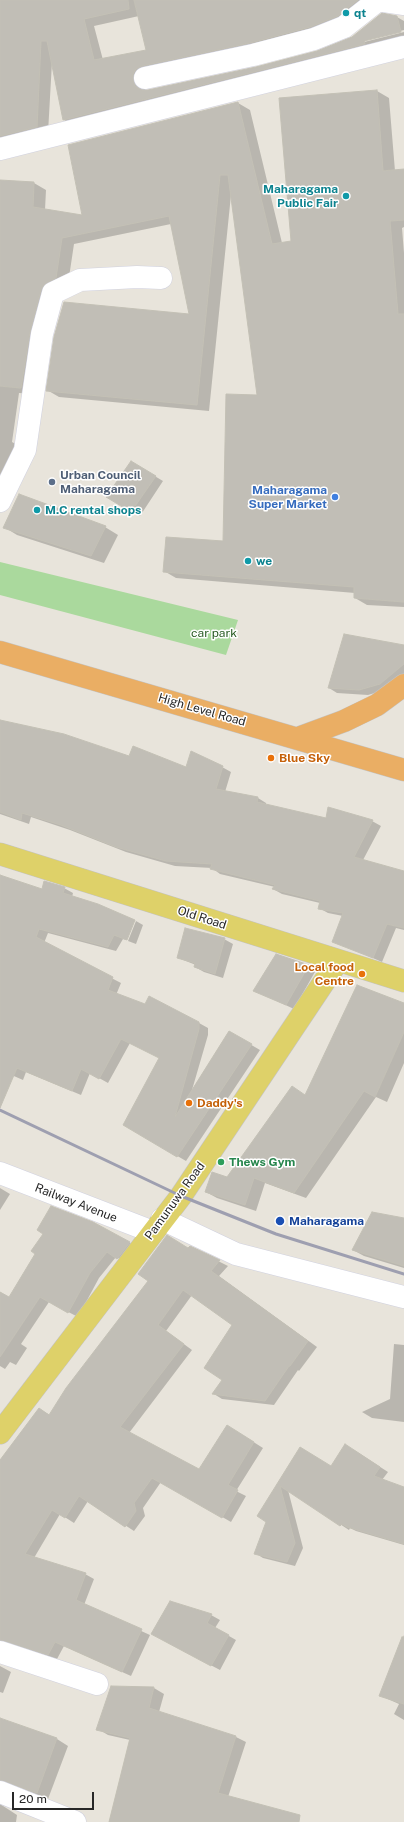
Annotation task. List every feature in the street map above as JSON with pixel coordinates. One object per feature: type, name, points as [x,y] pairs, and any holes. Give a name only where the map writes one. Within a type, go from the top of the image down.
[{"type":"highway","name":"High Level Road","points":[[0,652],[403,767]]},
{"type":"highway","points":[[298,738],[344,721],[377,705],[404,686]]},
{"type":"main road","name":"Old Road","points":[[0,854],[338,961],[404,980]]},
{"type":"main road","name":"Pamunuwa Road","points":[[0,1433],[181,1196],[338,961]]},
{"type":"street","points":[[145,78],[253,55],[314,39],[344,27],[377,0],[404,4]]},
{"type":"street","points":[[0,149],[404,47]]},
{"type":"street","points":[[0,501],[25,450],[42,334],[53,293],[80,280],[137,277],[161,278]]},
{"type":"street","name":"Railway Avenue","points":[[0,1173],[236,1254],[404,1297]]},
{"type":"street","points":[[0,1652],[97,1684]]},
{"type":"street","points":[[0,1792],[75,1822]]},
{"type":"green space","name":"car park","points":[[0,562],[238,620],[226,655],[0,595]]},
{"type":"building","points":[[0,0],[128,0],[129,9],[84,19],[94,60],[146,50],[134,0],[358,0],[338,16],[310,27],[250,43],[142,66],[136,69],[133,74],[133,80],[135,86],[142,90],[256,67],[317,51],[352,37],[382,13],[397,16],[401,32],[364,41],[365,44],[63,120],[47,41],[41,41],[37,127],[0,136]]},
{"type":"building","points":[[377,90],[383,171],[404,169],[404,220],[390,221],[398,314],[404,314],[404,602],[354,598],[354,587],[163,572],[166,537],[223,541],[226,394],[257,395],[228,175],[220,175],[197,405],[46,391],[54,337],[64,302],[189,314],[169,216],[62,238],[56,278],[44,285],[41,290],[30,332],[21,388],[0,386],[0,180],[34,182],[33,207],[82,215],[68,145],[238,102],[272,244],[291,241],[279,98]]},
{"type":"building","points":[[131,461],[156,476],[131,512],[106,497]]},
{"type":"building","name":"M.C rental shops","points":[[19,494],[106,526],[91,556],[3,528]]},
{"type":"building","points":[[344,634],[404,645],[404,664],[380,684],[359,690],[328,688]]},
{"type":"building","points":[[0,720],[64,734],[129,756],[133,746],[186,767],[191,751],[223,766],[216,789],[258,797],[257,802],[326,818],[328,807],[373,820],[354,857],[404,871],[404,928],[387,924],[373,958],[332,942],[343,913],[318,909],[320,901],[272,889],[275,885],[210,869],[212,864],[166,861],[116,847],[61,825],[22,813],[21,820],[0,812]]},
{"type":"building","points":[[0,875],[42,889],[44,881],[65,887],[63,893],[98,904],[135,920],[127,940],[114,935],[108,947],[39,929],[36,937],[113,977],[108,990],[145,1004],[149,996],[199,1022],[199,1029],[175,1117],[229,1031],[252,1044],[177,1157],[123,1125],[159,1058],[121,1039],[99,1079],[81,1069],[72,1091],[17,1068],[0,1108]]},
{"type":"building","points":[[185,928],[225,938],[215,974],[194,967],[195,963],[177,958]]},
{"type":"building","points":[[276,954],[309,965],[286,1005],[253,991]]},
{"type":"building","points":[[357,985],[404,1003],[404,1032],[375,1097],[364,1091],[294,1193],[254,1178],[245,1205],[205,1192],[212,1172],[227,1177],[292,1086],[305,1095]]},
{"type":"building","points":[[51,1206],[93,1222],[130,1242],[117,1259],[107,1252],[90,1273],[68,1313],[40,1297],[0,1357],[0,1292],[9,1297],[35,1254],[31,1251],[43,1234],[37,1230]]},
{"type":"building","points":[[372,1212],[404,1218],[404,1266],[352,1250]]},
{"type":"building","points":[[167,1235],[188,1248],[190,1246],[220,1260],[211,1271],[308,1341],[265,1401],[212,1394],[222,1380],[204,1368],[232,1325],[183,1290],[158,1325],[184,1344],[120,1427],[199,1469],[227,1425],[254,1442],[228,1485],[238,1490],[222,1518],[152,1478],[134,1503],[136,1511],[125,1527],[79,1496],[65,1518],[52,1510],[25,1554],[86,1573],[76,1600],[142,1629],[122,1672],[55,1642],[48,1655],[0,1640],[0,1460],[39,1408],[49,1415],[66,1388],[148,1281],[138,1274]]},
{"type":"building","points":[[345,1444],[380,1467],[374,1476],[404,1487],[404,1544],[347,1527],[342,1524],[340,1526],[280,1486],[295,1543],[287,1562],[254,1554],[266,1522],[257,1516],[300,1447],[331,1466]]},
{"type":"building","points":[[170,1601],[212,1614],[207,1623],[229,1635],[211,1666],[151,1634]]},
{"type":"building","points":[[402,1637],[404,1637],[404,1704],[379,1696]]},
{"type":"building","points":[[111,1686],[154,1687],[149,1708],[236,1736],[218,1793],[300,1815],[299,1822],[109,1822],[130,1738],[96,1730]]},
{"type":"building","points":[[0,1718],[57,1738],[37,1793],[0,1780]]},
{"type":"railway","points":[[0,1110],[181,1196],[276,1234],[404,1274]]},
{"type":"place","name":"qt","points":[[346,13]]},
{"type":"place","name":"Maharagama Public Fair","points":[[346,196]]},
{"type":"place","name":"Urban Council Maharagama","points":[[52,482]]},
{"type":"place","name":"Maharagama Super Market","points":[[335,497]]},
{"type":"place","name":"M.C rental shops","points":[[37,510]]},
{"type":"place","name":"we","points":[[248,561]]},
{"type":"place","name":"Blue Sky","points":[[271,758]]},
{"type":"place","name":"Local food Centre","points":[[362,974]]},
{"type":"place","name":"Daddy's","points":[[189,1103]]},
{"type":"place","name":"Thews Gym","points":[[221,1162]]},
{"type":"place","name":"Maharagama","points":[[280,1221]]}]
